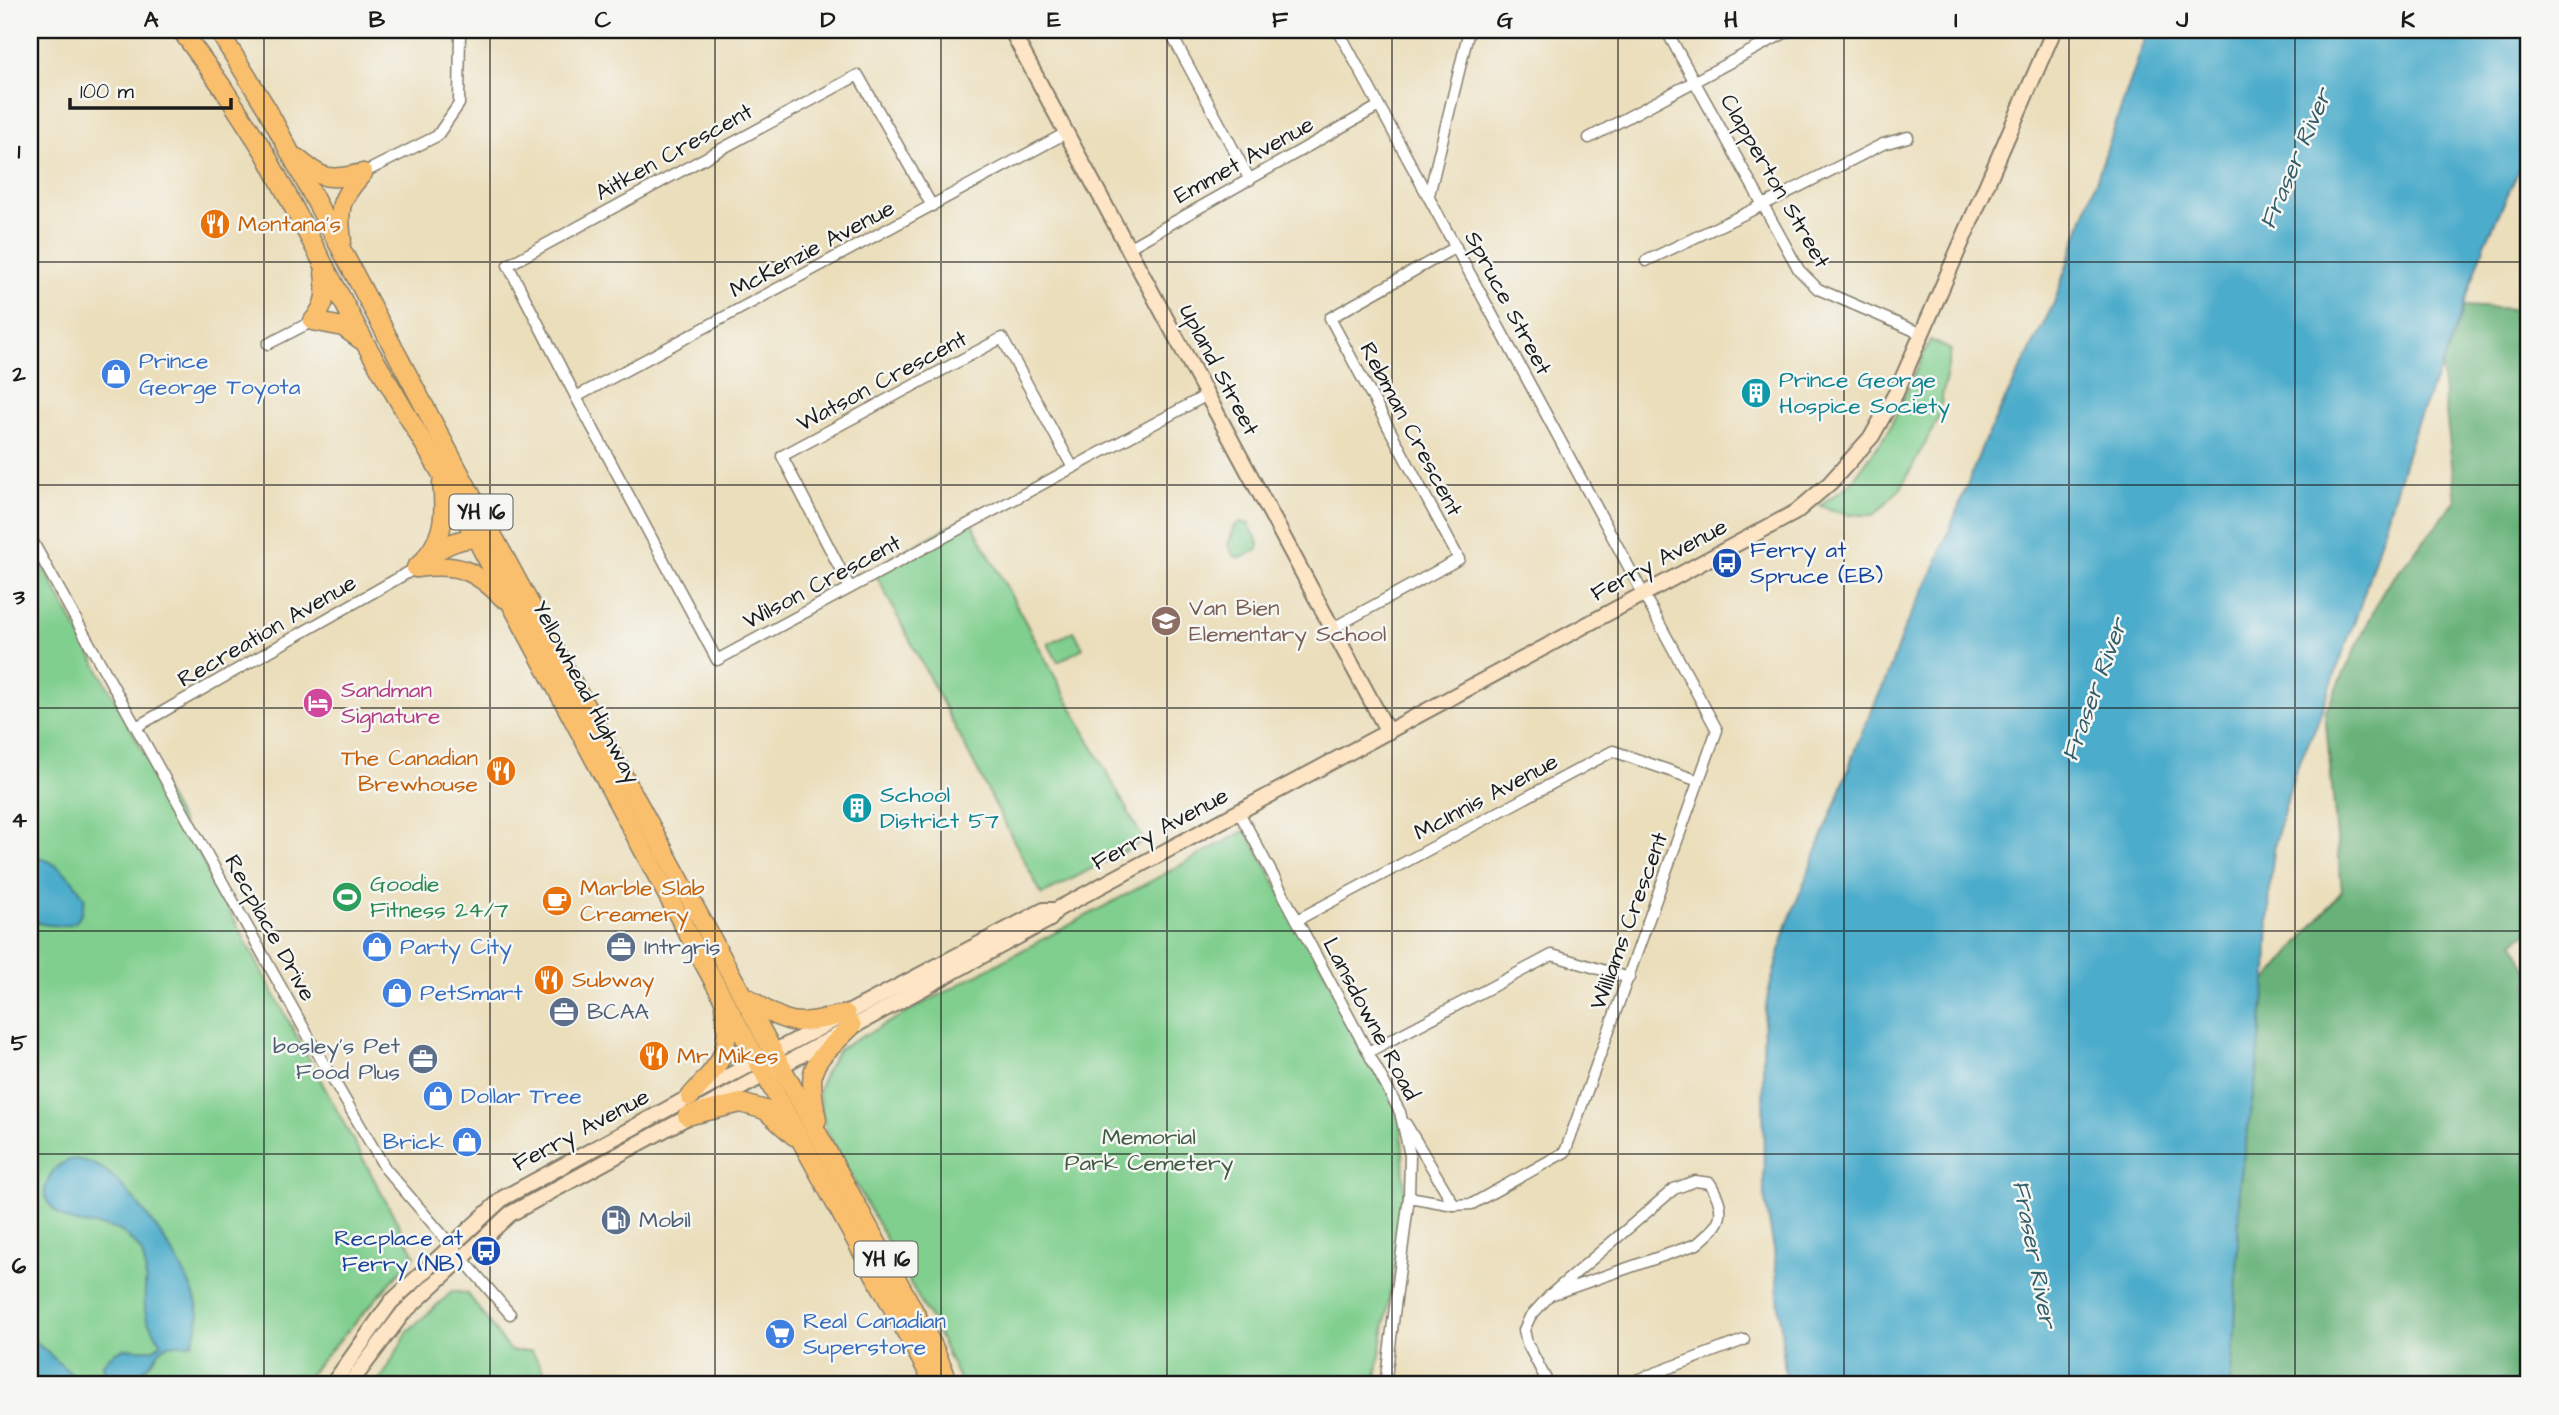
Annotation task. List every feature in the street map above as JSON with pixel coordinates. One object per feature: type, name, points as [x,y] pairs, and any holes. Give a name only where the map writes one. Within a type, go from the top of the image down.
[{"type":"highway","name":"Yellowhead Highway","points":[[181,30],[246,122],[365,343],[441,473],[762,1067],[812,1139],[933,1346],[950,1385]]},
{"type":"highway","name":"Yellowhead Highway","points":[[218,30],[250,79],[517,579],[778,1058],[812,1139],[925,1377],[935,1385]]},
{"type":"highway","points":[[289,151],[311,170],[330,178],[363,173]]},
{"type":"highway","points":[[344,253],[340,207],[347,191],[363,173]]},
{"type":"highway","points":[[321,259],[326,294],[323,308],[313,321],[342,327],[365,343]]},
{"type":"highway","points":[[420,564],[439,535],[445,516],[441,473]]},
{"type":"highway","points":[[420,564],[454,542],[476,538],[488,543],[517,579]]},
{"type":"highway","points":[[420,564],[471,571],[514,609]]},
{"type":"highway","points":[[690,1097],[716,1068],[725,1050],[727,1030],[721,993]]},
{"type":"highway","points":[[744,995],[789,1022],[849,1020]]},
{"type":"highway","points":[[812,1139],[811,1074],[818,1060],[849,1020]]},
{"type":"highway","points":[[687,1116],[741,1104],[765,1110],[812,1139]]},
{"type":"main road","name":"Upland Street","points":[[1011,30],[1388,732]]},
{"type":"main road","name":"Ferry Avenue","points":[[349,1385],[403,1313],[510,1214],[687,1116],[778,1058],[1050,919],[1056,910],[1796,512],[1830,483],[1872,436],[1896,393],[2054,30]]},
{"type":"main road","name":"Ferry Avenue","points":[[332,1385],[391,1302],[503,1198],[690,1097],[762,1067]]},
{"type":"street","points":[[363,173],[436,136],[459,104],[460,30]]},
{"type":"street","points":[[1169,30],[1250,180]]},
{"type":"street","name":"Spruce Street","points":[[1338,30],[1642,595]]},
{"type":"street","points":[[1429,195],[1469,30]]},
{"type":"street","name":"Clapperton Street","points":[[1666,30],[1799,270],[1818,289],[1922,334]]},
{"type":"street","points":[[1589,138],[1790,30]]},
{"type":"street","name":"Aitken Crescent","points":[[576,397],[508,265],[858,75],[932,206]]},
{"type":"street","name":"Emmet Avenue","points":[[1128,248],[1380,106]]},
{"type":"street","name":"McKenzie Avenue","points":[[576,397],[1066,133]]},
{"type":"street","points":[[1646,261],[1883,144],[1908,137]]},
{"type":"street","name":"Rebman Crescent","points":[[1333,628],[1459,559],[1330,318],[1456,247]]},
{"type":"street","points":[[268,344],[313,321]]},
{"type":"street","name":"Watson Crescent","points":[[850,588],[782,456],[1002,338],[1073,468]]},
{"type":"street","name":"Wilson Crescent","points":[[576,397],[718,660],[1207,395]]},
{"type":"street","name":"Recplace Drive","points":[[30,537],[320,1058],[385,1168],[510,1314]]},
{"type":"street","name":"Recreation Avenue","points":[[136,727],[420,564]]},
{"type":"street","name":"Williams Crescent","points":[[1409,1196],[1454,1205],[1472,1204],[1565,1152],[1717,730],[1642,595]]},
{"type":"street","name":"McInnis Avenue","points":[[1297,920],[1613,751],[1699,780]]},
{"type":"street","name":"Lansdowne Road","points":[[1239,812],[1399,1112],[1410,1155],[1409,1196],[1385,1385]]},
{"type":"street","points":[[1368,1052],[1552,955],[1629,978]]},
{"type":"street","points":[[1399,1112],[1454,1205]]},
{"type":"street","points":[[1549,1385],[1527,1343],[1524,1330],[1530,1317],[1550,1295],[1674,1189],[1695,1181],[1710,1184],[1719,1198],[1722,1212],[1716,1228],[1697,1244],[1550,1295]]},
{"type":"street","points":[[1623,1385],[1744,1340]]},
{"type":"green space","points":[[2464,306],[2529,310],[2529,932],[2514,941],[2529,973],[2529,1385],[2230,1385],[2235,1330],[2240,1180],[2257,1070],[2266,982],[2342,891],[2325,713],[2384,589],[2456,501],[2441,367]]},
{"type":"green space","points":[[1930,340],[1951,350],[1938,419],[1901,488],[1874,515],[1848,515],[1820,506],[1850,484],[1888,432]]},
{"type":"green space","points":[[968,516],[1144,841],[1042,895],[873,569]]},
{"type":"green space","points":[[1241,522],[1249,524],[1259,544],[1258,549],[1241,558],[1234,556],[1228,545],[1235,526]]},
{"type":"green space","points":[[30,542],[415,1255],[312,1371],[304,1385],[30,1385]]},
{"type":"green space","points":[[1074,631],[1083,648],[1058,662],[1048,644]]},
{"type":"green space","name":"Memorial Park Cemetery","points":[[1246,830],[1401,1109],[1405,1203],[1375,1385],[962,1385],[935,1328],[826,1130],[818,1093],[824,1074],[839,1049]]},
{"type":"green space","points":[[453,1291],[468,1294],[510,1351],[532,1351],[552,1385],[376,1385],[408,1331]]},
{"type":"water","name":"Fraser River","points":[[2148,30],[2529,30],[2529,148],[2485,244],[2449,348],[2416,425],[2360,606],[2316,726],[2295,772],[2275,843],[2270,884],[2267,974],[2257,1070],[2240,1180],[2235,1330],[2230,1385],[1786,1385],[1774,1249],[1764,1194],[1763,1055],[1768,994],[1787,925],[1904,629],[1934,569],[1984,442],[2054,303]]},
{"type":"water","points":[[30,855],[55,865],[69,876],[80,891],[85,899],[77,921],[57,926],[30,920]]},
{"type":"water","points":[[75,1159],[106,1171],[136,1201],[177,1261],[196,1300],[199,1319],[192,1343],[164,1347],[143,1370],[132,1375],[107,1375],[102,1365],[120,1350],[154,1349],[162,1343],[146,1316],[142,1255],[138,1247],[120,1231],[65,1219],[48,1202],[45,1191],[52,1172]]},
{"type":"water","points":[[30,1337],[77,1379],[78,1385],[30,1385]]},
{"type":"place","name":"Montana's","points":[[215,224]]},
{"type":"place","name":"Prince George Toyota","points":[[116,374]]},
{"type":"place","name":"Prince George Hospice Society","points":[[1756,393]]},
{"type":"place","name":"Ferry at Spruce (EB)","points":[[1727,563]]},
{"type":"place","name":"Van Bien Elementary School","points":[[1166,621]]},
{"type":"place","name":"Sandman Signature","points":[[318,703]]},
{"type":"place","name":"The Canadian Brewhouse","points":[[501,771]]},
{"type":"place","name":"School District 57","points":[[857,808]]},
{"type":"place","name":"Goodie Fitness 24/7","points":[[347,897]]},
{"type":"place","name":"Marble Slab Creamery","points":[[557,901]]},
{"type":"place","name":"Party City","points":[[377,947]]},
{"type":"place","name":"Intrgris","points":[[621,947]]},
{"type":"place","name":"Subway","points":[[549,980]]},
{"type":"place","name":"PetSmart","points":[[397,993]]},
{"type":"place","name":"BCAA","points":[[564,1012]]},
{"type":"place","name":"Mr Mikes","points":[[654,1056]]},
{"type":"place","name":"bosley's Pet Food Plus","points":[[423,1059]]},
{"type":"place","name":"Dollar Tree","points":[[438,1096]]},
{"type":"place","name":"Brick","points":[[467,1142]]},
{"type":"place","name":"Mobil","points":[[616,1220]]},
{"type":"place","name":"Recplace at Ferry (NB)","points":[[486,1251]]},
{"type":"place","name":"Real Canadian Superstore","points":[[780,1334]]}]
